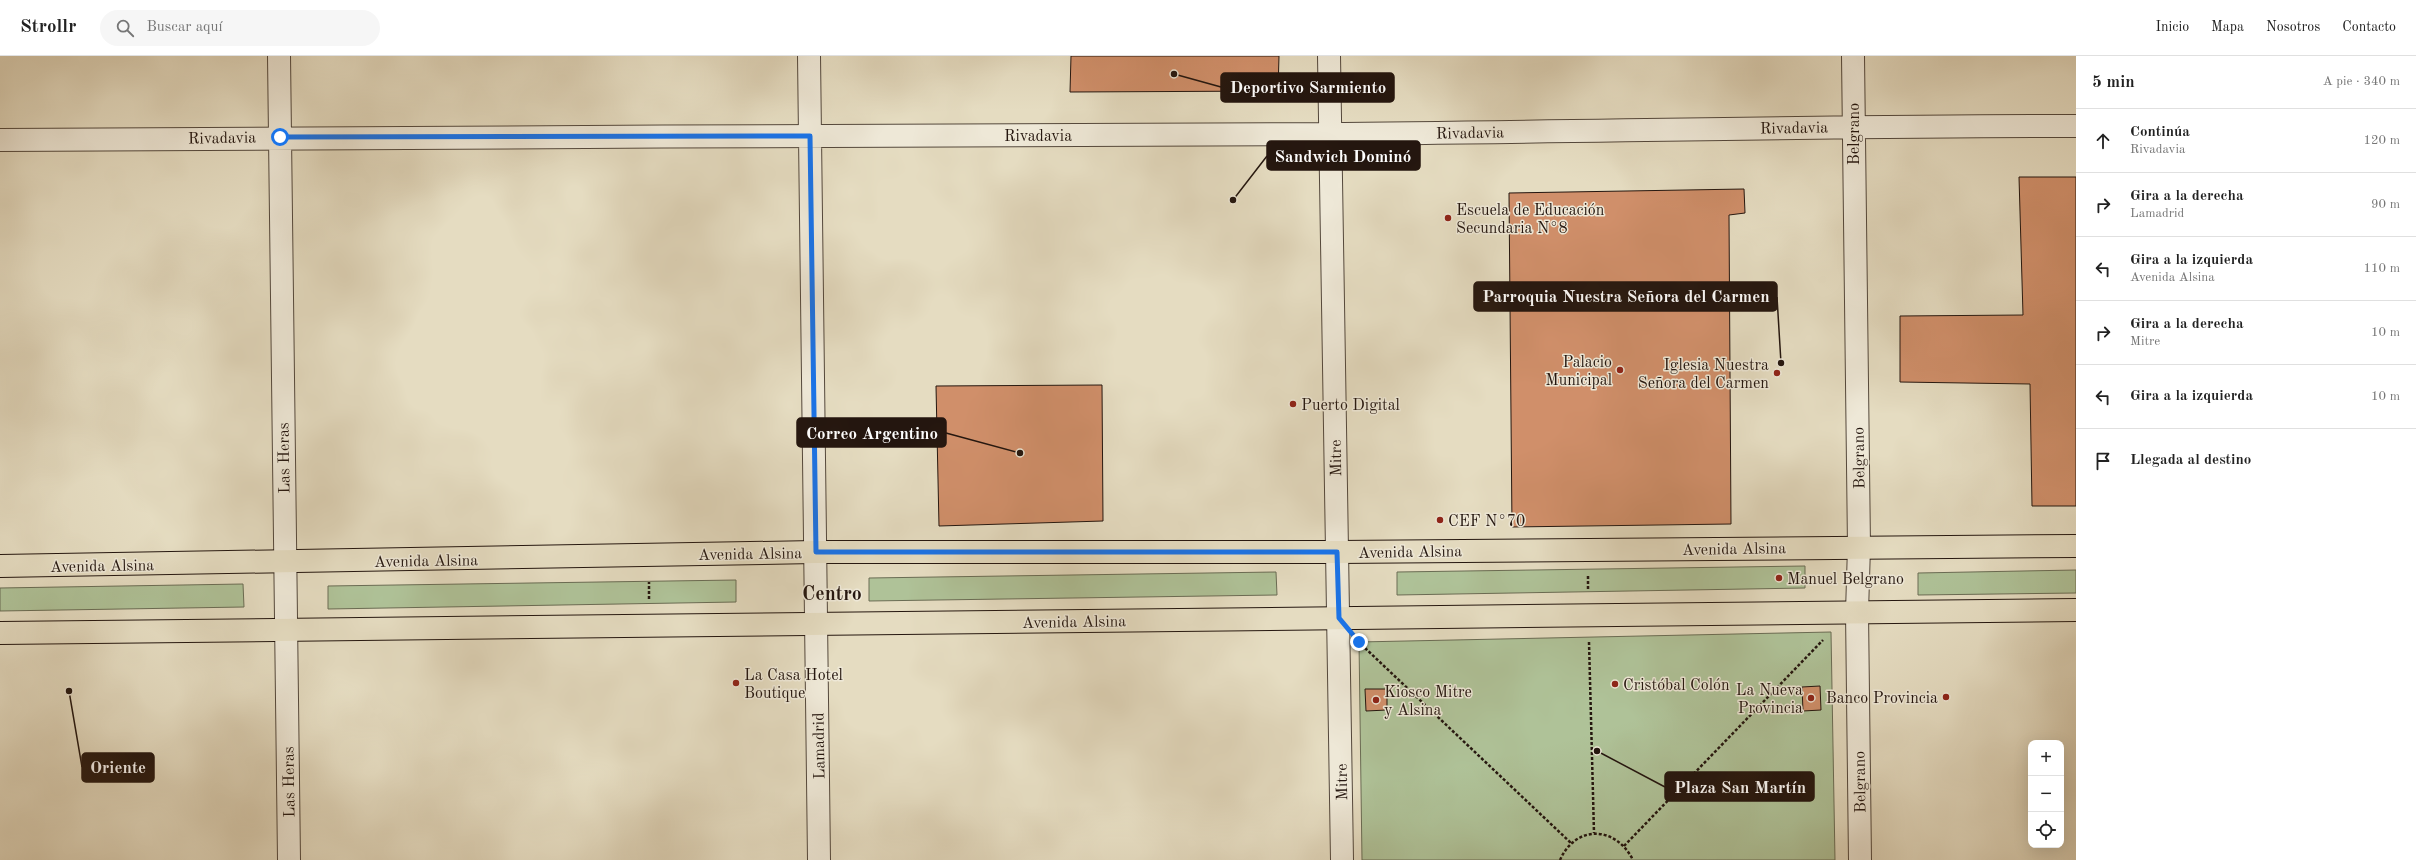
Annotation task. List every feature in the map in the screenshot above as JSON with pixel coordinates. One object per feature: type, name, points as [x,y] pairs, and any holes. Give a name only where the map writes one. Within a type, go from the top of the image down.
[{"type":"main road","name":"Avenida Alsina","points":[[0,566],[816,552],[1337,552],[2076,546]]},
{"type":"main road","name":"Avenida Alsina","points":[[0,633],[2076,610]]},
{"type":"street","name":"Las Heras","points":[[278,56],[289,860]]},
{"type":"street","name":"Lamadrid","points":[[809,56],[820,860]]},
{"type":"street","name":"Mitre","points":[[1329,56],[1329,134],[1339,618],[1342,860]]},
{"type":"street","name":"Belgrano","points":[[1853,56],[1859,547],[1857,612],[1860,860]]},
{"type":"street","name":"Rivadavia","points":[[0,140],[280,137],[1329,134],[1853,126],[2076,126]]},
{"type":"path","points":[[1587,549],[1594,833]]},
{"type":"path","points":[[648,626],[649,555]]},
{"type":"path","points":[[1339,618],[1359,642],[1571,843]]},
{"type":"path","points":[[1624,846],[1825,638]]},
{"type":"path","points":[[1560,860],[1571,843],[1584,835],[1594,833],[1608,835],[1624,846],[1633,860]]},
{"type":"green space","points":[[1805,566],[1805,588],[1397,595],[1397,572]]},
{"type":"green space","points":[[2076,570],[2076,593],[1918,595],[1918,573]]},
{"type":"green space","points":[[1276,572],[1277,595],[869,601],[869,578]]},
{"type":"green space","points":[[736,580],[736,602],[328,609],[328,586]]},
{"type":"green space","points":[[243,584],[244,607],[0,611],[0,588]]},
{"type":"green space","points":[[1831,632],[1835,860],[1362,860],[1359,642]]},
{"type":"building","points":[[1071,56],[1279,56],[1278,91],[1070,92]]},
{"type":"building","points":[[2019,177],[2076,177],[2076,506],[2032,506],[2030,384],[1900,382],[1900,316],[2023,315]]},
{"type":"building","name":"Palacio Municipal","points":[[1744,189],[1745,213],[1729,215],[1731,524],[1512,527],[1509,193]]},
{"type":"building","points":[[1102,385],[1103,521],[939,526],[936,386]]},
{"type":"building","name":"La Nueva Provincia","points":[[1820,686],[1821,710],[1803,711],[1802,687]]},
{"type":"building","name":"Kiosco Mitre y Alsina","points":[[1365,689],[1387,689],[1387,710],[1366,711]]},
{"type":"place","name":"Deportivo Sarmiento","points":[[1174,74]]},
{"type":"place","name":"Sandwich Dominó","points":[[1233,200]]},
{"type":"place","name":"Escuela de Educación Secundaria N°8","points":[[1448,218]]},
{"type":"place","name":"Parroquia Nuestra Señora del Carmen","points":[[1781,363]]},
{"type":"place","name":"Palacio Municipal","points":[[1620,370]]},
{"type":"place","name":"Iglesia Nuestra Señora del Carmen","points":[[1777,373]]},
{"type":"place","name":"Puerto Digital","points":[[1293,404]]},
{"type":"place","name":"Correo Argentino","points":[[1020,453]]},
{"type":"place","name":"CEF N°70","points":[[1440,520]]},
{"type":"place","name":"Manuel Belgrano","points":[[1779,578]]},
{"type":"place","name":"La Casa Hotel Boutique","points":[[736,683]]},
{"type":"place","name":"Cristóbal Colón","points":[[1615,684]]},
{"type":"place","name":"Oriente","points":[[69,691]]},
{"type":"place","name":"Banco Provincia","points":[[1946,697]]},
{"type":"place","name":"La Nueva Provincia","points":[[1811,698]]},
{"type":"place","name":"Kiosco Mitre y Alsina","points":[[1376,700]]},
{"type":"place","name":"Plaza San Martín","points":[[1597,751]]},
{"type":"district","name":"Centro","points":[[832,593]]},
{"type":"route","points":[[280,137],[810,136],[816,552],[1337,552],[1339,618],[1359,642]]}]
